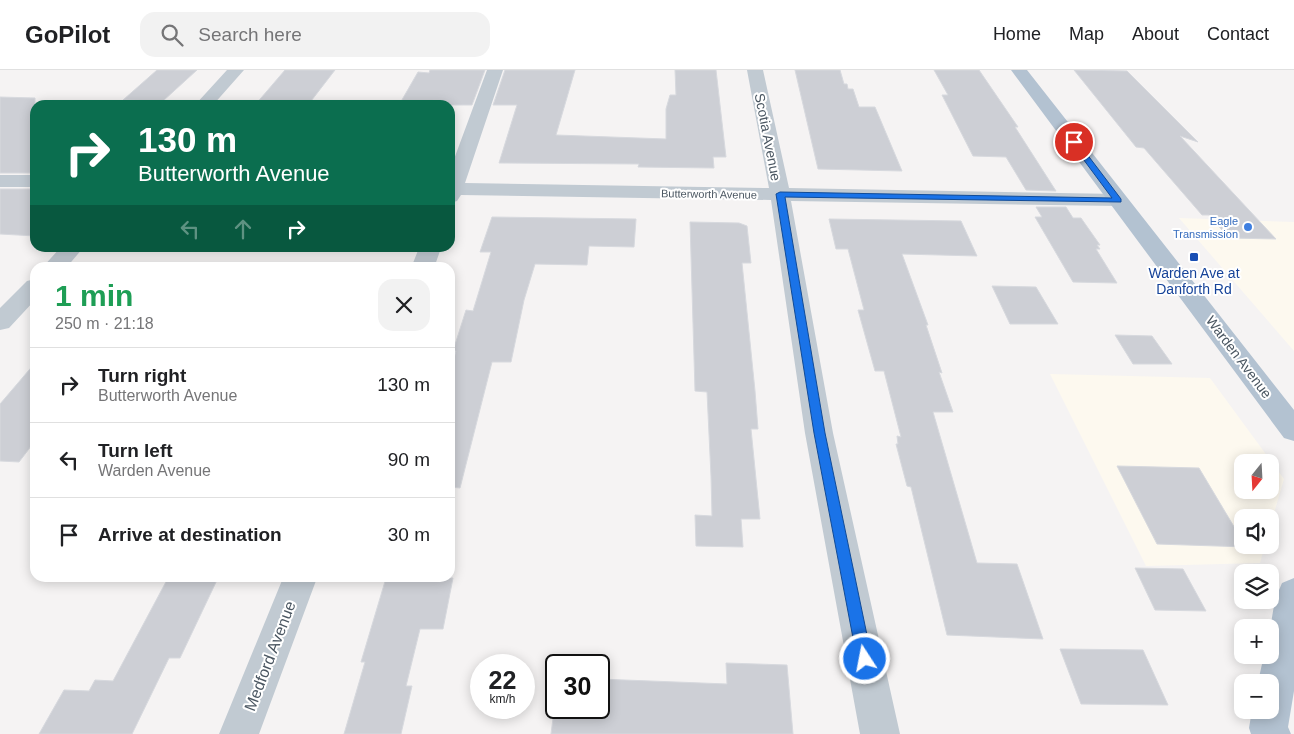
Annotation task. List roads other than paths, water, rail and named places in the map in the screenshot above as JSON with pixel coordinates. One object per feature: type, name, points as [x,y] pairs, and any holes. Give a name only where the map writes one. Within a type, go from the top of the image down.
[{"type":"main road","name":"Warden Avenue","points":[[1019,70],[1294,430]]},
{"type":"main road","points":[[1271,734],[1268,728],[1294,594]]},
{"type":"street","points":[[209,100],[236,70]]},
{"type":"street","points":[[455,179],[495,70]]},
{"type":"street","name":"Scotia Avenue","points":[[755,70],[780,194],[820,433],[880,734]]},
{"type":"street","points":[[0,181],[30,181]]},
{"type":"street","name":"Butterworth Avenue","points":[[455,192],[780,194],[1118,200]]},
{"type":"street","points":[[59,262],[68,252]]},
{"type":"street","points":[[0,322],[30,291]]},
{"type":"street","name":"Medford Avenue","points":[[239,734],[298,582]]},
{"type":"place","name":"Eagle Transmission","points":[[1248,227]]},
{"type":"place","name":"Warden Ave at Danforth Rd","points":[[1194,257]]}]
